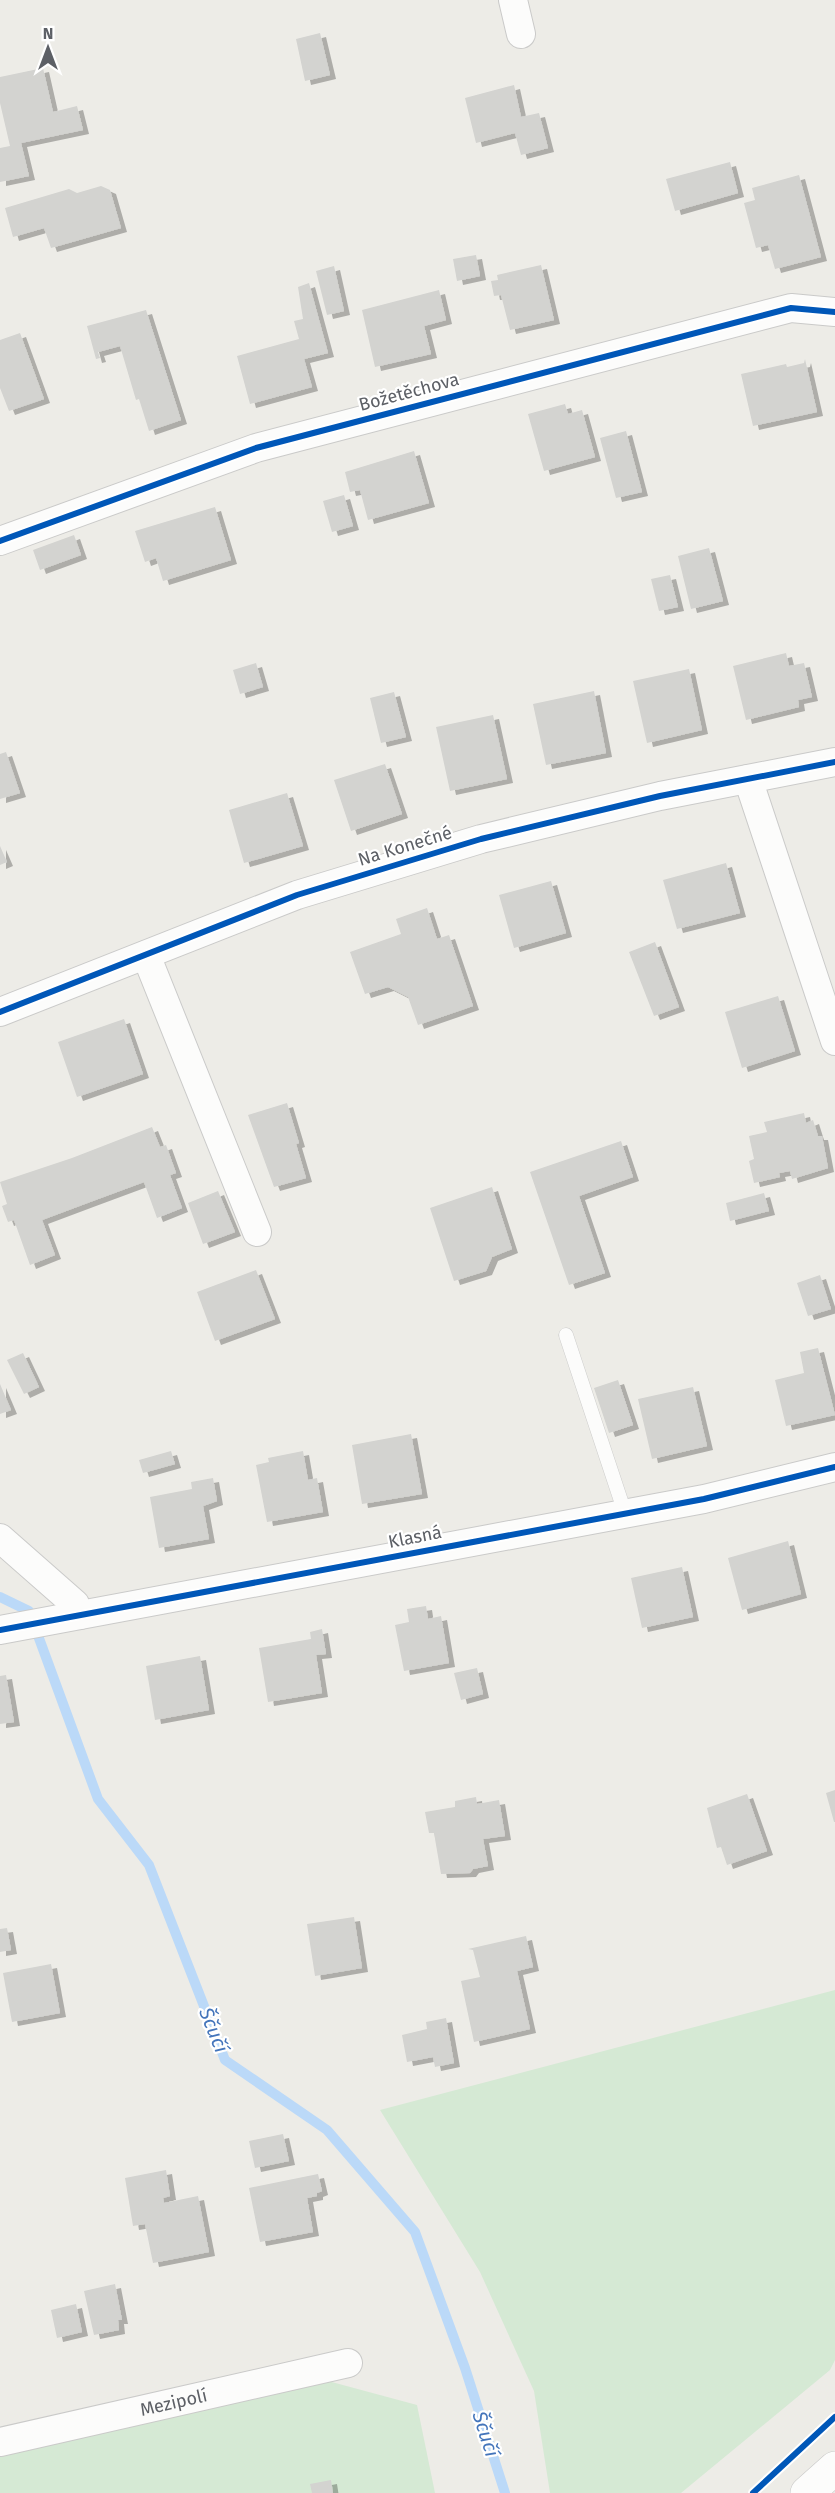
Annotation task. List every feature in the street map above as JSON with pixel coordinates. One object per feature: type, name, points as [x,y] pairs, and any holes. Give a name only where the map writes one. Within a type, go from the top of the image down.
[{"type":"main road","points":[[807,2493],[835,2468]]},
{"type":"street","points":[[513,0],[521,34]]},
{"type":"street","name":"Božetěchova","points":[[0,541],[256,448],[791,308],[835,312]]},
{"type":"street","name":"Na Konečné","points":[[0,1012],[297,895],[481,839],[660,796],[835,762]]},
{"type":"street","points":[[748,779],[835,1041]]},
{"type":"street","points":[[146,955],[257,1232]]},
{"type":"street","name":"Klasná","points":[[0,1630],[704,1499],[835,1467]]},
{"type":"street","points":[[0,1538],[75,1604],[80,1615]]},
{"type":"street","name":"Mezipolí","points":[[0,2442],[348,2363]]},
{"type":"lane","points":[[566,1335],[626,1514]]},
{"type":"green space","points":[[835,1990],[835,2360],[830,2370],[681,2493],[550,2493],[534,2391],[480,2272],[380,2110]]},
{"type":"green space","points":[[328,2381],[417,2405],[435,2493],[0,2493],[0,2455]]},
{"type":"building","points":[[320,33],[330,75],[305,81],[296,39]]},
{"type":"building","points":[[43,68],[53,112],[77,106],[83,130],[21,143],[29,176],[0,182],[0,148],[10,146],[0,103],[0,77]]},
{"type":"building","points":[[514,85],[521,117],[539,113],[548,148],[521,155],[515,133],[476,143],[465,98]]},
{"type":"building","points":[[730,162],[738,193],[675,211],[666,179]]},
{"type":"building","points":[[799,175],[821,257],[775,269],[768,245],[756,248],[744,203],[755,200],[752,188]]},
{"type":"building","points":[[101,186],[110,190],[121,228],[51,248],[44,228],[13,237],[5,208],[69,189],[77,193]]},
{"type":"building","points":[[476,255],[480,276],[457,281],[453,259]]},
{"type":"building","points":[[541,265],[554,320],[510,330],[501,295],[494,296],[491,281],[498,280],[497,275]]},
{"type":"building","points":[[334,266],[344,311],[327,315],[316,271]]},
{"type":"building","points":[[309,283],[328,353],[304,359],[312,387],[250,404],[237,356],[299,339],[294,321],[303,319],[298,287]]},
{"type":"building","points":[[439,290],[446,320],[424,326],[431,354],[375,367],[362,310]]},
{"type":"building","points":[[146,310],[181,420],[149,431],[139,399],[136,400],[120,346],[98,352],[100,358],[96,359],[87,326]]},
{"type":"building","points":[[20,333],[44,399],[9,411],[0,388],[0,340]]},
{"type":"building","points":[[805,359],[817,412],[753,426],[741,374],[786,364],[787,367],[804,363]]},
{"type":"building","points":[[565,404],[568,414],[582,410],[595,457],[544,471],[528,414]]},
{"type":"building","points":[[626,431],[642,492],[616,498],[600,438]]},
{"type":"building","points":[[414,451],[429,503],[368,520],[360,490],[350,492],[345,472]]},
{"type":"building","points":[[344,495],[353,526],[332,532],[323,501]]},
{"type":"building","points":[[215,507],[231,560],[163,581],[156,558],[145,562],[135,531]]},
{"type":"building","points":[[74,535],[81,555],[40,570],[33,550]]},
{"type":"building","points":[[709,548],[723,601],[691,609],[678,556]]},
{"type":"building","points":[[670,575],[678,607],[659,611],[651,579]]},
{"type":"building","points":[[786,653],[789,666],[804,663],[812,697],[798,700],[799,707],[746,720],[733,666]]},
{"type":"building","points":[[256,663],[263,687],[240,694],[233,670]]},
{"type":"building","points":[[689,669],[702,730],[647,743],[633,681]]},
{"type":"building","points":[[594,691],[606,753],[546,765],[533,704]]},
{"type":"building","points":[[394,692],[406,737],[381,743],[370,698]]},
{"type":"building","points":[[493,715],[507,779],[450,791],[436,727]]},
{"type":"building","points":[[6,752],[20,793],[0,799],[0,754]]},
{"type":"building","points":[[385,764],[402,814],[351,831],[334,780]]},
{"type":"building","points":[[287,793],[303,846],[244,863],[229,810]]},
{"type":"building","points":[[0,846],[7,862],[0,865]]},
{"type":"building","points":[[726,863],[740,913],[677,929],[663,880]]},
{"type":"building","points":[[551,881],[566,933],[514,948],[499,895]]},
{"type":"building","points":[[427,908],[437,939],[449,935],[473,1006],[418,1025],[408,997],[388,987],[365,994],[350,952],[401,934],[396,919]]},
{"type":"building","points":[[655,942],[679,1007],[654,1016],[629,952]]},
{"type":"building","points":[[778,996],[795,1051],[742,1068],[725,1012]]},
{"type":"building","points":[[124,1019],[143,1074],[77,1097],[58,1042]]},
{"type":"building","points":[[287,1103],[299,1143],[296,1144],[306,1178],[274,1187],[248,1115]]},
{"type":"building","points":[[804,1113],[806,1123],[813,1120],[818,1136],[822,1136],[828,1168],[792,1179],[790,1171],[779,1173],[780,1177],[754,1183],[749,1161],[754,1159],[749,1136],[767,1132],[764,1122]]},
{"type":"building","points":[[152,1127],[160,1147],[166,1145],[176,1173],[170,1175],[182,1208],[157,1218],[144,1182],[42,1220],[55,1255],[30,1265],[14,1220],[8,1222],[2,1206],[7,1204],[0,1182],[72,1158]]},
{"type":"building","points":[[621,1141],[633,1177],[579,1196],[605,1273],[569,1285],[530,1172]]},
{"type":"building","points":[[492,1187],[512,1249],[492,1257],[486,1271],[454,1281],[430,1208]]},
{"type":"building","points":[[218,1191],[235,1232],[203,1244],[188,1203]]},
{"type":"building","points":[[764,1193],[769,1211],[730,1221],[726,1203]]},
{"type":"building","points":[[256,1270],[275,1319],[215,1341],[197,1292]]},
{"type":"building","points":[[820,1275],[831,1309],[808,1316],[797,1283]]},
{"type":"building","points":[[818,1348],[835,1415],[786,1426],[775,1380],[804,1373],[800,1352]]},
{"type":"building","points":[[23,1353],[39,1387],[24,1394],[7,1360]]},
{"type":"building","points":[[618,1380],[633,1425],[609,1433],[594,1388]]},
{"type":"building","points":[[0,1384],[11,1410],[0,1414]]},
{"type":"building","points":[[693,1387],[707,1446],[652,1459],[638,1399]]},
{"type":"building","points":[[411,1434],[422,1494],[362,1504],[352,1445]]},
{"type":"building","points":[[171,1451],[175,1464],[143,1473],[139,1460]]},
{"type":"building","points":[[303,1451],[308,1480],[317,1478],[323,1512],[267,1522],[256,1465],[269,1462],[268,1458]]},
{"type":"building","points":[[213,1478],[217,1501],[203,1506],[209,1539],[159,1548],[150,1497],[192,1489],[191,1482]]},
{"type":"building","points":[[788,1541],[801,1594],[742,1610],[728,1558]]},
{"type":"building","points":[[682,1567],[693,1617],[642,1628],[631,1578]]},
{"type":"building","points":[[426,1606],[428,1619],[441,1616],[449,1663],[404,1671],[395,1625],[409,1622],[407,1609]]},
{"type":"building","points":[[322,1629],[326,1654],[316,1655],[322,1693],[268,1702],[259,1648],[311,1639],[310,1632]]},
{"type":"building","points":[[200,1656],[209,1710],[155,1720],[146,1666]]},
{"type":"building","points":[[477,1668],[483,1694],[461,1700],[454,1673]]},
{"type":"building","points":[[6,1675],[14,1722],[0,1724],[0,1676]]},
{"type":"building","points":[[835,1790],[835,1822],[834,1822],[826,1793]]},
{"type":"building","points":[[747,1794],[767,1851],[727,1865],[721,1847],[717,1848],[707,1808]]},
{"type":"building","points":[[476,1797],[477,1804],[499,1800],[505,1836],[483,1839],[488,1866],[473,1869],[470,1873],[441,1874],[434,1833],[429,1833],[425,1812],[455,1807],[455,1801]]},
{"type":"building","points":[[354,1917],[362,1968],[315,1976],[307,1924]]},
{"type":"building","points":[[7,1928],[11,1950],[0,1952],[0,1929]]},
{"type":"building","points":[[526,1936],[533,1967],[517,1971],[530,2029],[474,2042],[461,1981],[480,1977],[473,1950],[468,1949]]},
{"type":"building","points":[[51,1964],[60,2013],[12,2022],[3,1973]]},
{"type":"building","points":[[446,2018],[454,2063],[435,2067],[433,2057],[407,2062],[402,2035],[427,2029],[426,2022]]},
{"type":"building","points":[[283,2134],[289,2161],[255,2168],[249,2141]]},
{"type":"building","points":[[166,2170],[170,2196],[163,2198],[164,2203],[198,2196],[209,2252],[153,2263],[145,2224],[133,2226],[125,2178]]},
{"type":"building","points":[[318,2174],[322,2191],[317,2193],[317,2196],[307,2198],[313,2232],[260,2242],[249,2188]]},
{"type":"building","points":[[115,2284],[122,2320],[118,2320],[119,2330],[94,2335],[84,2291]]},
{"type":"building","points":[[76,2304],[82,2332],[57,2338],[51,2310]]},
{"type":"building","points":[[331,2480],[333,2493],[312,2493],[310,2484]]},
{"type":"waterway","name":"Ščučí","points":[[0,1597],[29,1611],[98,1799],[149,1865],[225,2060],[327,2130],[415,2232],[465,2368],[505,2493]]},
{"type":"cycle path","points":[[0,541],[256,448],[791,308],[835,312]]},
{"type":"cycle path","points":[[0,1012],[297,895],[481,839],[660,796],[835,762]]},
{"type":"cycle path","points":[[0,1630],[704,1499],[835,1467]]},
{"type":"cycle path","points":[[753,2493],[835,2417]]}]
